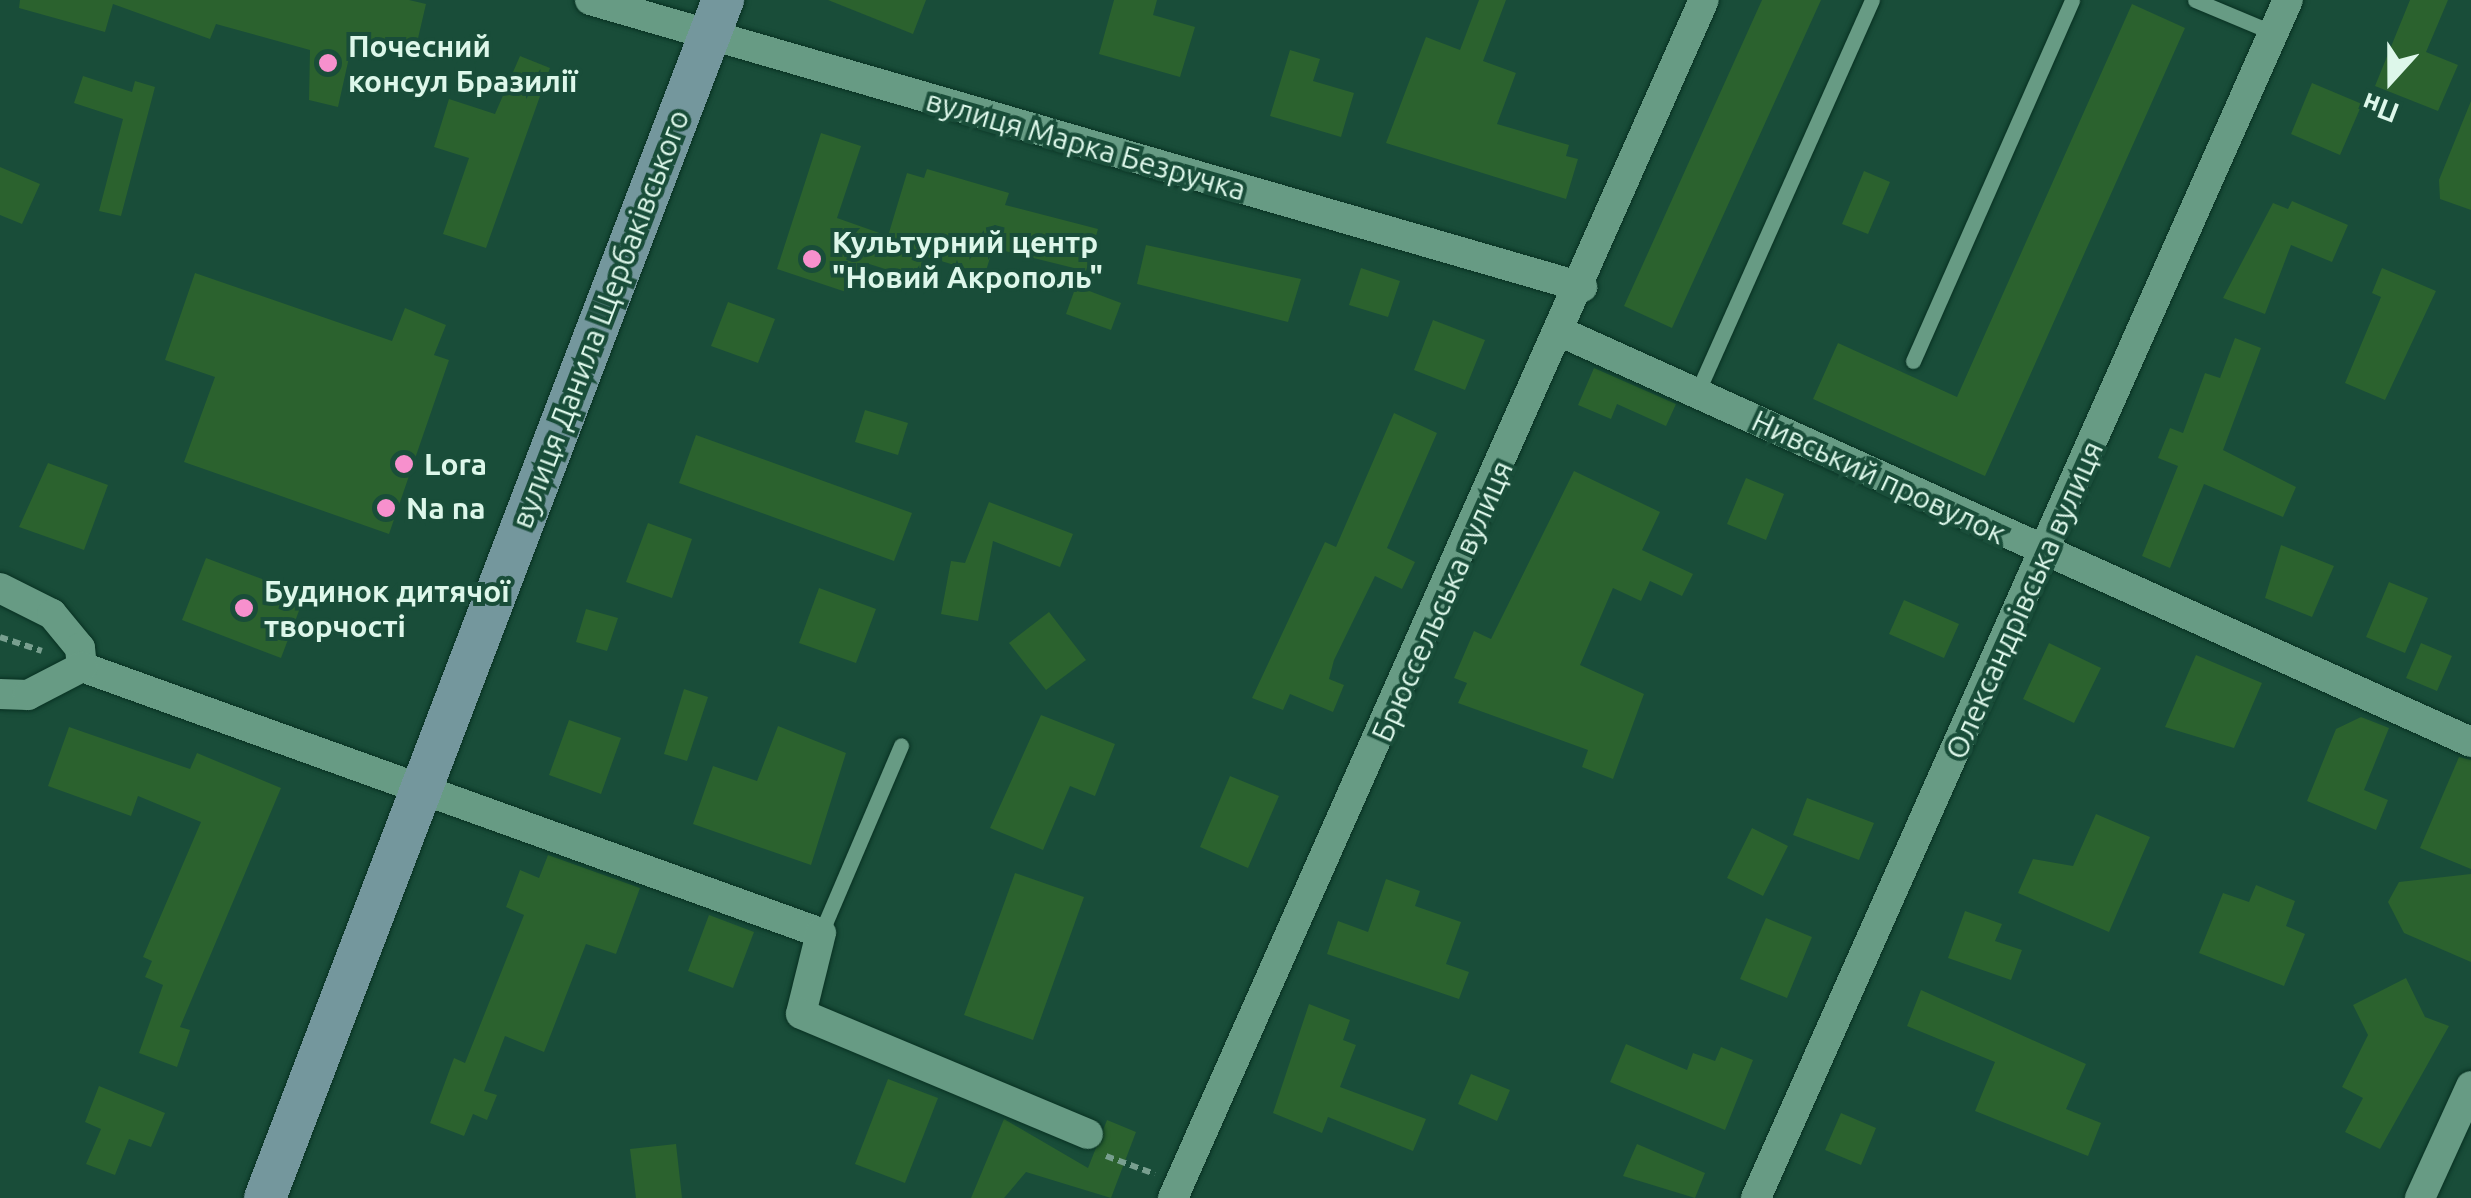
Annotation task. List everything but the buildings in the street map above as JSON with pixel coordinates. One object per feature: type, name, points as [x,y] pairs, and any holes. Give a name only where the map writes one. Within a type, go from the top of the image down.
[{"type":"main road","name":"вулиця Данила Щербаківського","points":[[264,1198],[716,17]]},
{"type":"street","name":"вулиця Марка Безручка","points":[[590,0],[716,17],[1582,286]]},
{"type":"street","name":"Брюссельська вулиця","points":[[1176,1191],[1563,332],[1704,0]]},
{"type":"street","name":"Олександрівська вулиця","points":[[1756,1198],[2046,554],[2288,0]]},
{"type":"street","name":"Нивський провулок","points":[[1563,332],[2046,554],[2471,742]]},
{"type":"street","points":[[0,588],[52,614],[80,648],[82,667]]},
{"type":"street","points":[[0,694],[28,695],[82,667],[821,932],[802,1014],[1088,1134]]},
{"type":"street","points":[[2420,1198],[2471,1086]]},
{"type":"lane","points":[[1697,393],[1872,0]]},
{"type":"lane","points":[[1912,361],[2072,0]]},
{"type":"lane","points":[[2195,0],[2274,33]]},
{"type":"lane","points":[[821,932],[901,745]]},
{"type":"path","points":[[0,638],[50,654]]},
{"type":"path","points":[[1088,1134],[1083,1147],[1176,1191]]},
{"type":"place","name":"Почесний консул Бразилії","points":[[328,63]]},
{"type":"place","name":"Культурний центр \"Новий Акрополь\"","points":[[812,259]]},
{"type":"place","name":"Lora","points":[[404,464]]},
{"type":"place","name":"Na na","points":[[386,508]]},
{"type":"place","name":"Будинок дитячої творчості","points":[[244,608]]}]
